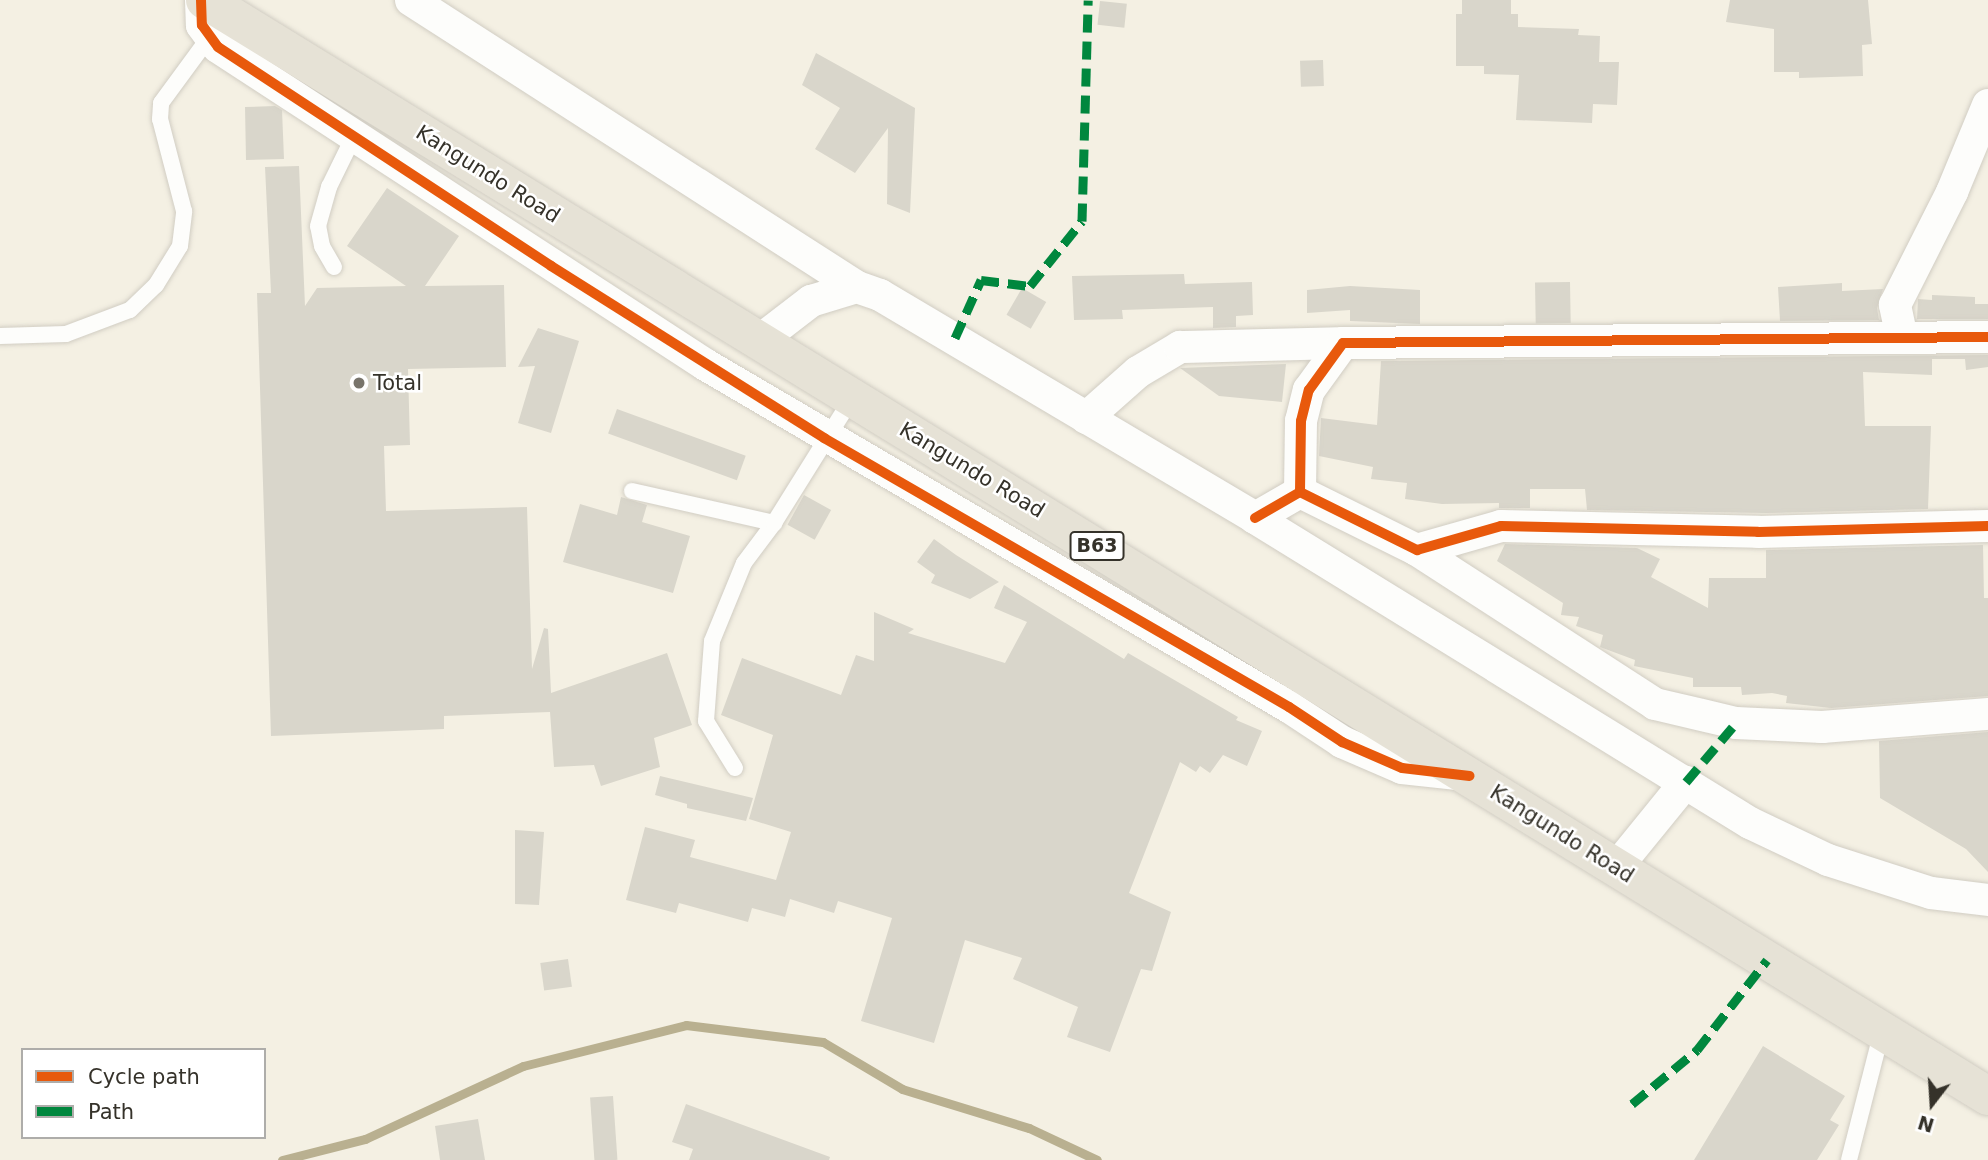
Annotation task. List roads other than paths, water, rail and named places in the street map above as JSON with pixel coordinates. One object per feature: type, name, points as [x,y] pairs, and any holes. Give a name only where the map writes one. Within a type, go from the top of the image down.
[{"type":"highway","name":"Kangundo Road","points":[[217,12],[1470,776],[1988,1096]]},
{"type":"street","points":[[411,0],[857,287],[880,295],[1255,518],[1749,823],[1828,860],[1931,893],[1988,900]]},
{"type":"street","points":[[217,12],[354,136],[824,438],[1289,707],[1342,743],[1402,768],[1470,776]]},
{"type":"street","points":[[1902,338],[1895,304],[1952,192],[1988,105]]},
{"type":"street","points":[[759,341],[811,301],[857,287]]},
{"type":"street","points":[[1086,418],[1138,372],[1180,347],[1988,337]]},
{"type":"street","points":[[1300,492],[1301,421],[1308,390],[1343,343]]},
{"type":"street","points":[[1255,518],[1300,492]]},
{"type":"street","points":[[1300,492],[1417,550],[1655,704],[1736,723],[1822,727],[1988,713]]},
{"type":"street","points":[[1417,550],[1501,526],[1758,532],[1988,526]]},
{"type":"street","points":[[1616,868],[1686,782]]},
{"type":"lane","points":[[0,336],[66,334],[131,310],[156,285],[180,246],[184,211],[160,120],[161,103],[217,12]]},
{"type":"lane","points":[[334,267],[322,246],[318,226],[329,187],[354,136]]},
{"type":"lane","points":[[735,768],[706,721],[712,641],[744,563],[774,523],[824,438],[852,398]]},
{"type":"lane","points":[[632,491],[774,523]]},
{"type":"lane","points":[[1849,1160],[1882,1031]]},
{"type":"waterway","points":[[282,1160],[365,1139],[523,1066],[686,1025],[823,1042],[902,1089],[1029,1128],[1097,1160]]},
{"type":"place","name":"Total","points":[[359,383]]}]
